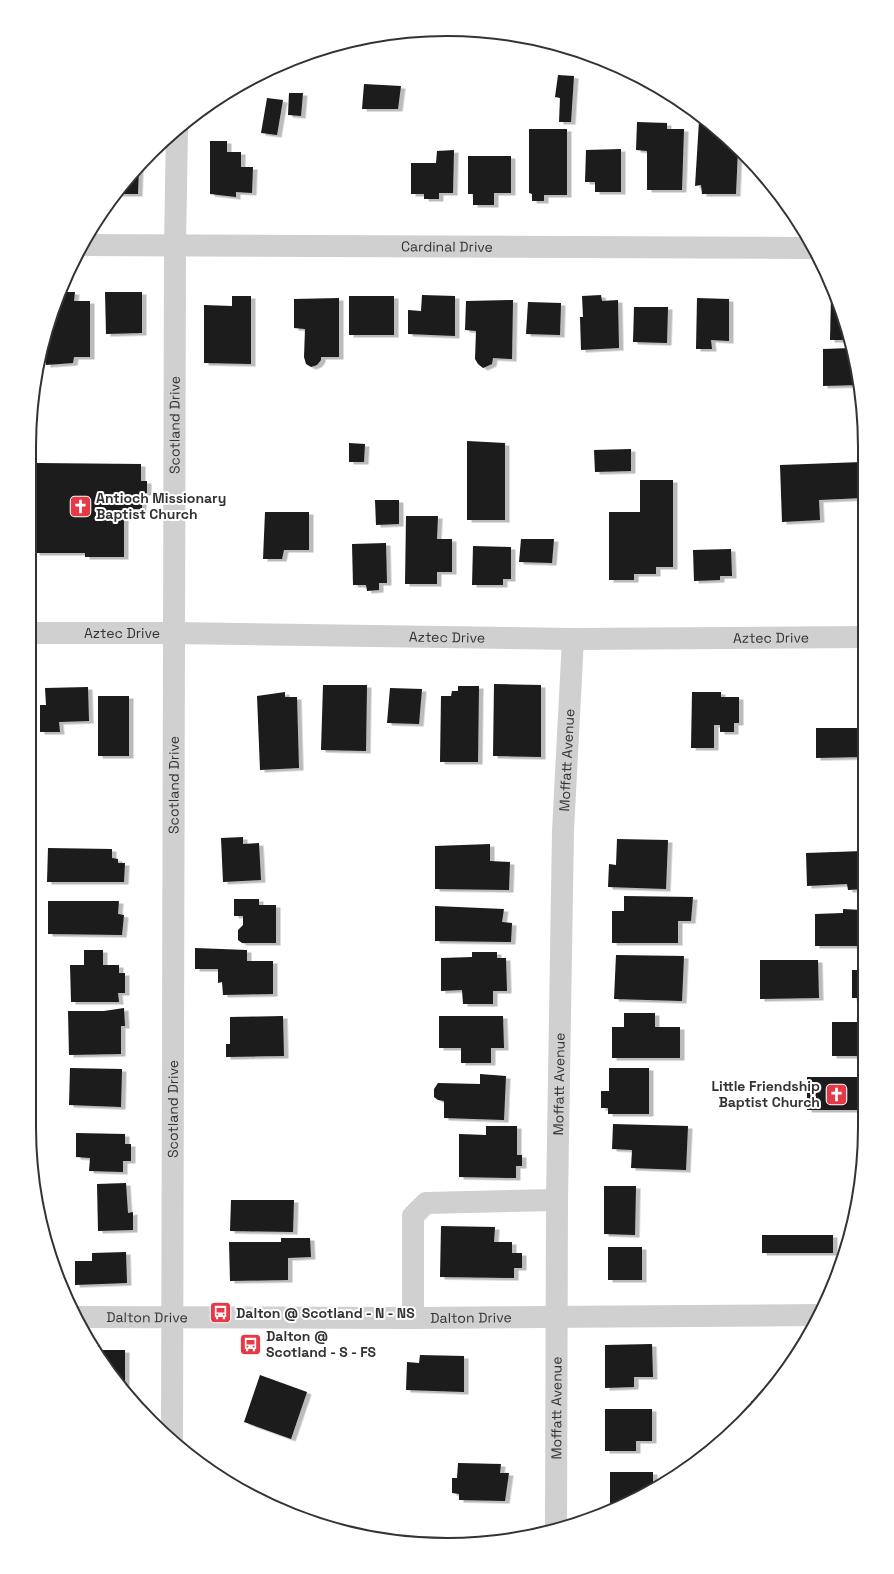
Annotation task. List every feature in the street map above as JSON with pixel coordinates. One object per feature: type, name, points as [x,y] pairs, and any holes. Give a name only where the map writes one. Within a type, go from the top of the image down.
[{"type":"street","name":"Scotland Drive","points":[[172,1432],[175,246],[177,137]]},
{"type":"street","name":"Cardinal Drive","points":[[89,245],[806,248]]},
{"type":"street","name":"Aztec Drive","points":[[36,633],[174,633],[573,639],[858,637]]},
{"type":"street","name":"Moffatt Avenue","points":[[556,1523],[557,1200],[563,831],[573,639]]},
{"type":"street","points":[[413,1318],[413,1216],[426,1203],[557,1200]]},
{"type":"street","name":"Dalton Drive","points":[[82,1317],[556,1318],[813,1315]]},
{"type":"building","points":[[558,75],[574,76],[571,122],[559,122],[560,98],[555,97]]},
{"type":"building","points":[[364,84],[401,86],[398,109],[362,109]]},
{"type":"building","points":[[289,93],[303,93],[301,116],[288,115]]},
{"type":"building","points":[[267,98],[283,100],[277,135],[261,133]]},
{"type":"building","points":[[637,122],[667,123],[667,129],[684,129],[682,190],[647,190],[647,151],[636,150]]},
{"type":"building","points":[[699,123],[738,156],[736,194],[702,194],[701,185],[695,186]]},
{"type":"building","points":[[529,129],[567,129],[567,195],[544,195],[544,201],[532,201],[532,194],[529,193]]},
{"type":"building","points":[[210,141],[227,141],[227,152],[241,152],[241,167],[253,167],[252,193],[236,192],[236,197],[210,194]]},
{"type":"building","points":[[621,149],[621,192],[595,192],[595,182],[585,182],[586,150]]},
{"type":"building","points":[[454,150],[453,193],[439,193],[439,199],[424,199],[424,194],[411,194],[411,163],[436,163],[437,151]]},
{"type":"building","points":[[468,156],[511,156],[511,193],[494,193],[494,205],[473,205],[473,194],[468,194]]},
{"type":"building","points":[[139,175],[138,194],[123,194]]},
{"type":"building","points":[[66,292],[75,292],[74,301],[90,301],[90,357],[74,357],[73,363],[46,365],[50,341]]},
{"type":"building","points":[[105,292],[142,292],[142,333],[106,334]]},
{"type":"building","points":[[422,295],[455,296],[455,336],[408,334],[408,310],[421,311]]},
{"type":"building","points":[[601,295],[602,301],[618,300],[619,348],[581,350],[580,317],[583,317],[582,296]]},
{"type":"building","points":[[232,296],[251,296],[251,364],[204,363],[204,305],[232,306]]},
{"type":"building","points":[[349,296],[394,296],[394,335],[349,335]]},
{"type":"building","points":[[339,298],[339,357],[321,357],[321,360],[317,365],[311,367],[306,364],[304,357],[305,329],[294,328],[294,299]]},
{"type":"building","points":[[697,298],[729,299],[729,341],[711,340],[712,349],[696,349]]},
{"type":"building","points":[[513,300],[512,359],[493,358],[492,364],[483,368],[475,359],[476,331],[465,330],[466,301]]},
{"type":"building","points":[[831,301],[844,340],[830,340]]},
{"type":"building","points":[[528,302],[561,303],[560,335],[526,334]]},
{"type":"building","points":[[634,307],[668,307],[667,343],[633,342]]},
{"type":"building","points":[[846,348],[853,385],[823,386],[823,349]]},
{"type":"building","points":[[467,441],[505,443],[505,520],[467,520]]},
{"type":"building","points":[[349,443],[365,444],[364,462],[349,462]]},
{"type":"building","points":[[631,449],[631,471],[595,472],[594,450]]},
{"type":"building","points":[[858,462],[858,498],[819,500],[820,520],[782,522],[780,465]]},
{"type":"building","points":[[36,463],[141,464],[141,481],[147,481],[147,493],[142,493],[142,509],[124,509],[124,557],[85,557],[85,553],[36,553]]},
{"type":"building","points":[[640,480],[673,480],[673,567],[656,567],[656,574],[634,574],[634,580],[609,580],[609,512],[640,512]]},
{"type":"building","points":[[375,500],[399,500],[399,524],[376,525]]},
{"type":"building","points":[[265,512],[309,512],[309,550],[284,550],[282,559],[263,559]]},
{"type":"building","points":[[406,516],[438,516],[437,539],[452,539],[452,572],[437,572],[437,584],[405,584]]},
{"type":"building","points":[[521,539],[554,539],[552,563],[519,562]]},
{"type":"building","points":[[386,543],[387,583],[379,583],[379,590],[367,591],[366,585],[353,585],[352,544]]},
{"type":"building","points":[[473,546],[511,547],[511,579],[503,579],[503,585],[472,585]]},
{"type":"building","points":[[731,549],[732,576],[720,576],[720,580],[694,581],[693,550]]},
{"type":"building","points":[[494,684],[541,685],[541,757],[493,756]]},
{"type":"building","points":[[323,685],[367,685],[366,751],[321,750]]},
{"type":"building","points":[[458,686],[479,686],[478,762],[440,762],[441,696],[451,696],[452,691],[458,691]]},
{"type":"building","points":[[88,687],[89,721],[59,722],[60,732],[40,732],[40,705],[46,705],[45,688]]},
{"type":"building","points":[[390,688],[422,689],[419,724],[387,723]]},
{"type":"building","points":[[285,692],[285,697],[297,697],[299,768],[260,770],[257,696]]},
{"type":"building","points":[[692,692],[721,692],[721,697],[739,697],[739,723],[734,723],[734,732],[720,732],[720,725],[714,725],[714,748],[691,748]]},
{"type":"building","points":[[98,696],[129,696],[129,756],[98,756]]},
{"type":"building","points":[[816,728],[858,728],[858,757],[816,758]]},
{"type":"building","points":[[243,837],[243,844],[259,843],[261,880],[223,882],[221,838]]},
{"type":"building","points":[[617,839],[668,840],[666,889],[608,887],[609,864],[616,865]]},
{"type":"building","points":[[490,844],[490,861],[510,862],[509,890],[435,889],[435,846]]},
{"type":"building","points":[[48,848],[112,849],[112,858],[118,859],[118,863],[125,863],[124,882],[47,882]]},
{"type":"building","points":[[858,851],[858,889],[848,890],[847,884],[807,886],[806,853]]},
{"type":"building","points":[[624,896],[693,897],[691,921],[678,921],[678,943],[612,943],[612,911],[624,911]]},
{"type":"building","points":[[234,899],[259,899],[259,905],[276,905],[276,943],[242,943],[238,940],[238,930],[243,925],[243,916],[234,916]]},
{"type":"building","points":[[48,901],[119,901],[118,914],[124,915],[122,935],[48,934]]},
{"type":"building","points":[[435,906],[504,909],[502,922],[512,923],[511,942],[435,941]]},
{"type":"building","points":[[843,909],[858,910],[858,946],[815,946],[815,914],[843,913]]},
{"type":"building","points":[[195,948],[247,950],[247,961],[273,961],[273,994],[223,995],[222,982],[218,983],[218,969],[195,969]]},
{"type":"building","points":[[84,950],[103,950],[103,965],[119,965],[119,973],[125,973],[125,993],[118,993],[119,1002],[71,1002],[70,965],[84,965]]},
{"type":"building","points":[[472,952],[497,952],[497,958],[506,958],[507,991],[493,991],[493,1004],[463,1004],[462,990],[441,991],[441,958],[472,957]]},
{"type":"building","points":[[616,955],[684,956],[682,1001],[614,999]]},
{"type":"building","points":[[760,960],[818,960],[819,998],[760,999]]},
{"type":"building","points":[[852,970],[858,970],[858,998],[852,998]]},
{"type":"building","points":[[124,1008],[125,1026],[121,1026],[121,1054],[69,1055],[68,1011],[104,1011]]},
{"type":"building","points":[[624,1013],[655,1013],[655,1027],[680,1027],[680,1058],[612,1058],[612,1027],[624,1027]]},
{"type":"building","points":[[283,1016],[284,1056],[226,1057],[226,1044],[230,1044],[230,1017]]},
{"type":"building","points":[[439,1016],[503,1016],[504,1048],[491,1048],[491,1063],[461,1063],[461,1048],[439,1048]]},
{"type":"building","points":[[832,1022],[858,1022],[858,1056],[832,1056]]},
{"type":"building","points":[[70,1068],[122,1069],[121,1107],[69,1105]]},
{"type":"building","points":[[609,1068],[649,1068],[649,1114],[608,1114],[608,1108],[601,1108],[601,1091],[609,1091]]},
{"type":"building","points":[[480,1074],[506,1076],[504,1120],[444,1118],[444,1101],[438,1100],[434,1097],[434,1089],[438,1083],[480,1084]]},
{"type":"building","name":"Little Friendship Baptist Church","points":[[807,1077],[858,1077],[858,1110],[807,1110]]},
{"type":"building","points":[[613,1124],[688,1126],[686,1170],[631,1168],[632,1150],[612,1149]]},
{"type":"building","points":[[486,1126],[517,1126],[517,1155],[522,1155],[522,1166],[516,1166],[516,1178],[459,1177],[459,1134],[486,1135]]},
{"type":"building","points":[[76,1133],[125,1134],[125,1144],[131,1144],[131,1161],[123,1161],[123,1172],[89,1171],[90,1158],[76,1157]]},
{"type":"building","points":[[126,1183],[128,1213],[133,1212],[133,1230],[98,1231],[97,1184]]},
{"type":"building","points":[[604,1186],[636,1186],[635,1235],[604,1234]]},
{"type":"building","points":[[231,1200],[294,1200],[293,1232],[230,1231]]},
{"type":"building","points":[[441,1226],[495,1227],[494,1242],[512,1242],[512,1253],[522,1253],[522,1268],[514,1268],[514,1278],[440,1277]]},
{"type":"building","points":[[762,1235],[833,1235],[833,1253],[762,1253]]},
{"type":"building","points":[[281,1238],[310,1238],[311,1257],[288,1258],[288,1280],[230,1281],[229,1242],[281,1242]]},
{"type":"building","points":[[608,1247],[642,1247],[642,1280],[608,1280]]},
{"type":"building","points":[[126,1252],[127,1283],[75,1285],[75,1261],[92,1261],[92,1253]]},
{"type":"building","points":[[652,1344],[653,1377],[634,1377],[634,1387],[605,1388],[605,1345]]},
{"type":"building","points":[[102,1350],[125,1350],[125,1382]]},
{"type":"building","points":[[420,1355],[464,1356],[464,1392],[406,1390],[407,1362],[419,1363]]},
{"type":"building","points":[[260,1375],[307,1392],[291,1439],[244,1422]]},
{"type":"building","points":[[605,1409],[652,1409],[652,1441],[636,1441],[636,1451],[605,1451]]},
{"type":"building","points":[[458,1463],[501,1464],[500,1473],[509,1473],[505,1501],[459,1500],[459,1494],[452,1493],[452,1478],[457,1478]]},
{"type":"building","points":[[610,1472],[653,1472],[653,1482],[610,1504]]},
{"type":"place","name":"Antioch Missionary Baptist Church","points":[[81,506]]},
{"type":"place","name":"Little Friendship Baptist Church","points":[[836,1094]]},
{"type":"place","name":"Dalton @ Scotland - N - NS","points":[[221,1313]]},
{"type":"place","name":"Dalton @ Scotland - S - FS","points":[[250,1344]]}]
